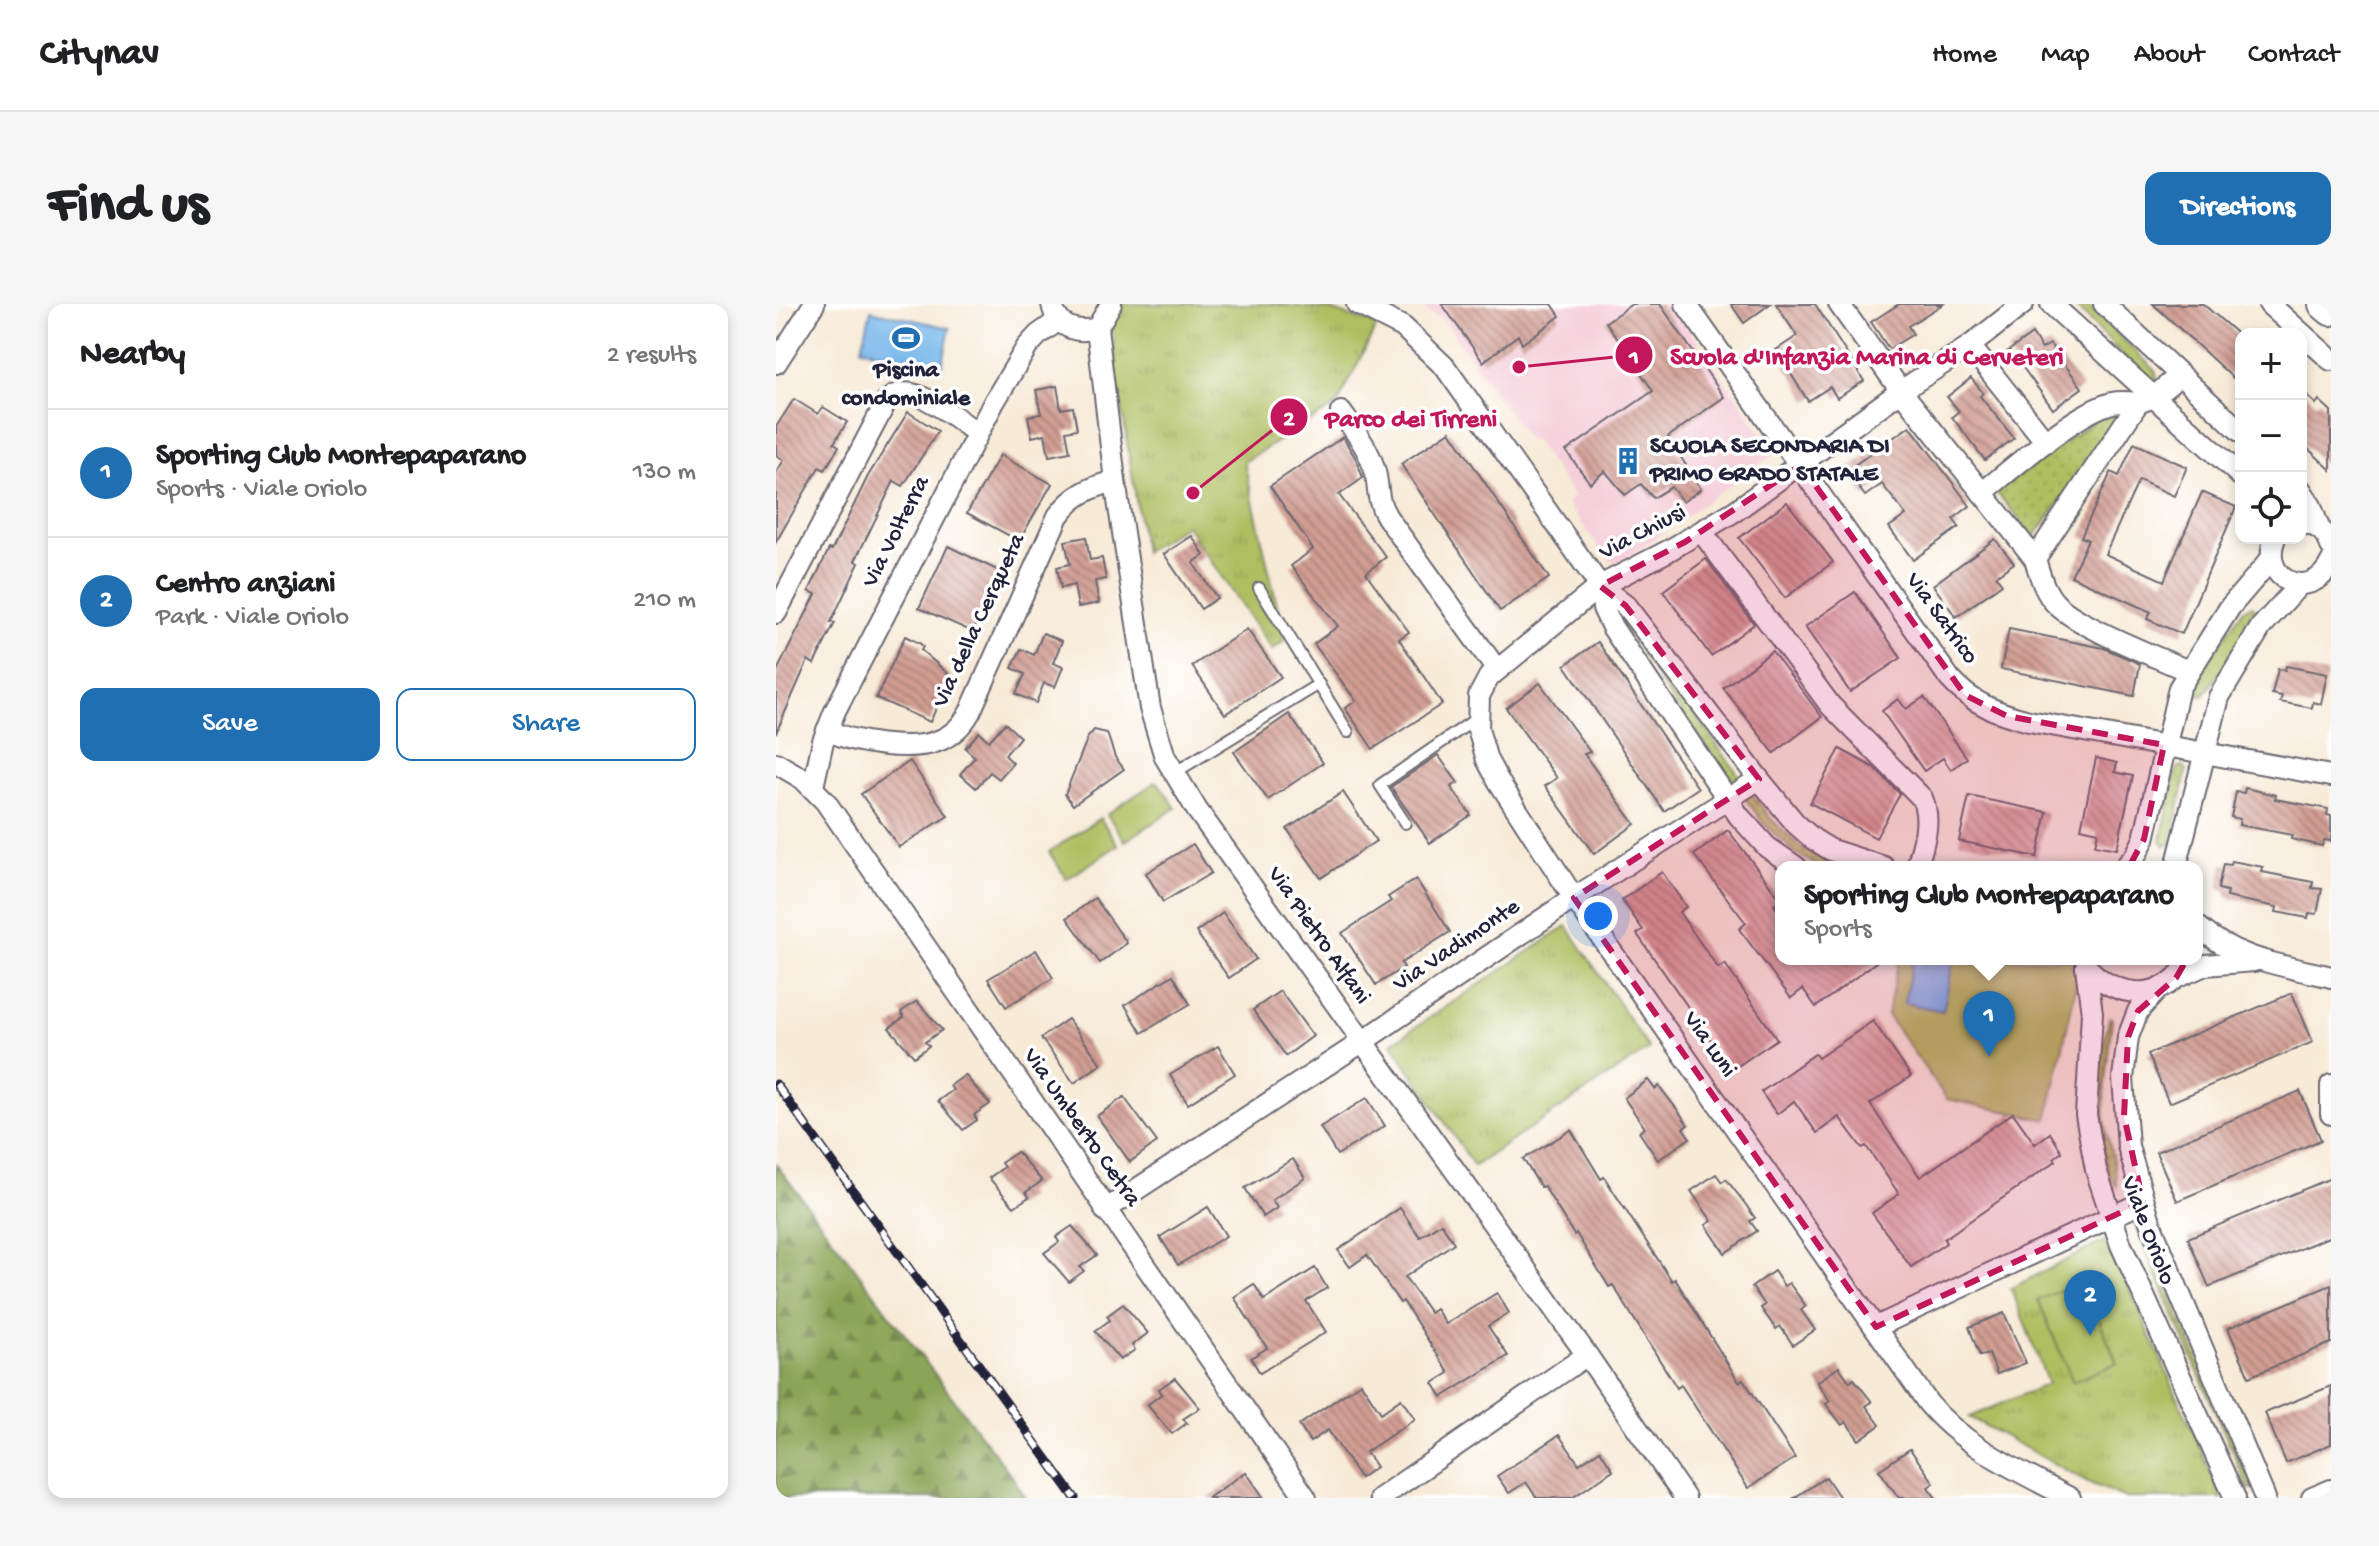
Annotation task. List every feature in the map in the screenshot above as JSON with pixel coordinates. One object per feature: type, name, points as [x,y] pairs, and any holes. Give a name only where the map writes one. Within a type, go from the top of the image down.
[{"type":"main road","points":[[2324,304],[2331,310]]},
{"type":"street","points":[[776,363],[814,304]]},
{"type":"street","points":[[1056,312],[1065,326],[1081,332],[1097,328],[1111,304]]},
{"type":"street","points":[[1357,304],[1403,327],[1445,367],[1600,586],[1626,606],[1796,824],[1813,839],[1843,855],[1864,861]]},
{"type":"street","name":"Via Satrico","points":[[1686,304],[1950,679],[1965,695],[2007,716],[2331,776]]},
{"type":"street","points":[[1839,304],[1901,391],[2035,559],[2049,595],[2062,609],[2188,671]]},
{"type":"street","name":"Via Chiusi","points":[[1600,586],[1702,532],[1970,346],[2023,304]]},
{"type":"street","points":[[2051,304],[2146,400],[2236,472]]},
{"type":"street","points":[[2104,304],[2235,426]]},
{"type":"street","points":[[2269,304],[2331,360]]},
{"type":"street","name":"Via Volterra","points":[[813,787],[827,730],[977,433],[1027,347],[1056,312]]},
{"type":"street","name":"Via Pietro Alfani","points":[[1097,328],[1115,481],[1150,708],[1165,757],[1197,810],[1587,1355],[1685,1498]]},
{"type":"street","points":[[1970,346],[2046,442]]},
{"type":"street","points":[[2035,559],[2146,400],[2180,375]]},
{"type":"street","points":[[776,613],[893,394],[905,392],[917,395],[977,433]]},
{"type":"street","points":[[1982,493],[2046,442],[2105,406],[2146,400]]},
{"type":"street","points":[[1341,412],[1370,456],[1376,475],[1378,500],[1387,517],[1497,670]]},
{"type":"street","name":"Via della Cerqueta","points":[[827,730],[856,741],[907,745],[930,744],[953,734],[970,712],[1058,516],[1083,491],[1115,481]]},
{"type":"street","points":[[2307,500],[2324,535]]},
{"type":"street","points":[[1702,532],[1830,705],[1922,798],[1927,809],[1927,827],[1918,861]]},
{"type":"street","points":[[2130,861],[2141,847],[2175,696],[2230,607],[2271,559],[2274,544]]},
{"type":"street","points":[[2271,559],[2281,577],[2300,584]]},
{"type":"street","points":[[2177,861],[2214,712],[2225,684],[2261,627],[2300,584],[2319,579],[2331,563]]},
{"type":"street","points":[[1600,586],[1603,608],[1612,627],[1728,801],[1756,836],[1788,861]]},
{"type":"street","name":"Via Luni","points":[[1600,586],[1489,677],[1479,696],[1477,718],[1487,760],[1574,898],[1928,1403],[1952,1428],[1982,1449],[2070,1498]]},
{"type":"street","points":[[776,763],[813,787]]},
{"type":"street","name":"Via Vadimonte","points":[[1105,1210],[1362,1042],[1574,898],[1759,779]]},
{"type":"street","name":"Via Umberto Cetra","points":[[813,787],[1306,1498]]},
{"type":"street","points":[[2203,930],[2229,949],[2262,961],[2331,977]]},
{"type":"street","points":[[2086,965],[2100,982],[2119,991],[2139,993],[2205,965],[2262,961]]},
{"type":"street","name":"Viale Oriolo","points":[[2084,965],[2092,1003],[2087,1129],[2111,1217],[2235,1498]]},
{"type":"street","name":"Viale Oriolo","points":[[2184,965],[2134,1017],[2123,1078],[2128,1146],[2143,1202],[2265,1498]]},
{"type":"street","points":[[2331,1085],[2331,1114]]},
{"type":"street","points":[[1876,1327],[2143,1202]]},
{"type":"street","points":[[1380,1498],[1587,1355]]},
{"type":"street","points":[[2312,1498],[2331,1490]]},
{"type":"lane","points":[[1259,588],[1348,732]]},
{"type":"lane","points":[[1174,773],[1319,684]]},
{"type":"lane","points":[[1405,823],[1380,785],[1477,718]]},
{"type":"highlighted area","points":[[1801,465],[1965,695],[2007,716],[2164,745],[2144,839],[2129,867],[2180,890],[2191,906],[2195,945],[2176,978],[2138,1011],[2128,1037],[2124,1116],[2143,1202],[1876,1327],[1574,898],[1759,779],[1626,606],[1600,586],[1685,542]]},
{"type":"shaded area","points":[[1418,304],[1671,304],[1770,445],[1771,456],[1619,563],[1610,561],[1566,503],[1574,497],[1534,439],[1528,440],[1442,317],[1436,317]]},
{"type":"green space","points":[[1115,304],[1272,304],[1330,310],[1377,325],[1337,405],[1244,462],[1285,640],[1272,650],[1186,525],[1144,552],[1114,356],[1112,322]]},
{"type":"green space","points":[[2073,304],[2086,304],[2156,371],[2157,379],[2146,379]]},
{"type":"green space","points":[[2112,408],[2122,418],[2034,537],[1996,492]]},
{"type":"green space","points":[[2253,605],[2257,614],[2204,696],[2193,695],[2192,685],[2244,608]]},
{"type":"green space","points":[[1610,606],[1616,606],[1770,818],[1800,847],[1828,861],[1809,861],[1765,825],[1668,694]]},
{"type":"green space","points":[[2183,766],[2187,770],[2171,843],[2165,846],[2161,840],[2177,768]]},
{"type":"green space","points":[[1157,781],[1176,808],[1125,841],[1107,814]]},
{"type":"green space","points":[[1100,818],[1118,845],[1067,879],[1049,852]]},
{"type":"green space","points":[[1567,926],[1649,1049],[1474,1166],[1392,1043]]},
{"type":"green space","points":[[1898,965],[2072,965],[2078,977],[2047,1120],[1947,1099],[1887,1015]]},
{"type":"green space","points":[[2110,1017],[2104,1106],[2117,1187],[2109,1174],[2101,1131],[2101,1079]]},
{"type":"green space","points":[[776,1164],[1014,1479],[1026,1498],[776,1498]]},
{"type":"green space","points":[[2134,1211],[2253,1486],[2249,1490],[2130,1214]]},
{"type":"green space","points":[[2108,1239],[2222,1498],[2126,1498],[2090,1483],[1969,1417],[2048,1384],[2011,1288]]},
{"type":"green space","points":[[2083,1281],[2117,1363],[2073,1382],[2038,1300]]},
{"type":"water","name":"Piscina condominiale","points":[[871,310],[950,328],[942,367],[862,348]]},
{"type":"water","points":[[1912,965],[1953,965],[1943,1011],[1904,1003]]},
{"type":"building","points":[[1442,304],[1552,304],[1560,316],[1522,344],[1518,335],[1483,362]]},
{"type":"building","points":[[1632,304],[1660,304],[1724,397],[1668,437],[1701,489],[1683,502],[1671,487],[1653,498],[1641,484],[1625,495],[1605,471],[1590,483],[1566,451],[1653,391],[1606,322]]},
{"type":"building","points":[[1731,304],[1770,304],[1744,323]]},
{"type":"building","points":[[1776,304],[1815,304],[1864,381],[1837,398],[1830,387],[1808,401],[1776,350],[1797,336]]},
{"type":"building","points":[[1899,304],[1943,304],[1908,326],[1913,334],[1889,349],[1871,322]]},
{"type":"building","points":[[2153,304],[2203,304],[2235,332],[2233,378]]},
{"type":"building","points":[[2032,334],[2042,349],[2050,344],[2082,388],[2053,409],[2021,365],[2018,367],[2007,352]]},
{"type":"building","points":[[1971,378],[1983,393],[1980,396],[2014,438],[1985,460],[1952,417],[1959,411],[1947,397]]},
{"type":"building","points":[[1057,386],[1061,409],[1073,407],[1077,429],[1066,431],[1070,452],[1049,456],[1045,434],[1032,437],[1028,416],[1041,414],[1036,390]]},
{"type":"building","points":[[2307,396],[2316,404],[2319,400],[2331,411],[2331,470],[2307,448]]},
{"type":"building","points":[[794,399],[818,414],[823,407],[847,422],[834,443],[839,446],[825,470],[819,467],[776,542],[776,473],[784,460],[776,455],[776,427]]},
{"type":"building","points":[[908,412],[938,431],[903,486],[894,481],[855,561],[859,563],[831,622],[835,623],[814,664],[808,660],[776,733],[776,673],[816,594],[809,591],[868,476]]},
{"type":"building","points":[[1910,426],[1970,506],[1953,519],[1959,527],[1913,560],[1889,527],[1906,515],[1882,484],[1865,496],[1846,471]]},
{"type":"building","points":[[1450,431],[1549,578],[1500,611],[1401,464]]},
{"type":"building","points":[[1343,437],[1363,478],[1339,495],[1386,557],[1366,573],[1409,632],[1399,639],[1442,704],[1373,749],[1345,708],[1356,701],[1314,644],[1338,626],[1291,566],[1313,549],[1270,486]]},
{"type":"building","points":[[2134,443],[2187,467],[2174,496],[2139,480],[2105,554],[2164,581],[2202,492],[2235,507],[2182,634],[2147,619],[2151,612],[2071,576],[2088,540],[2081,537],[2111,472],[2119,476]]},
{"type":"building","points":[[1000,455],[1052,484],[1019,541],[967,513]]},
{"type":"building","points":[[1787,502],[1833,562],[1785,598],[1739,538]]},
{"type":"building","points":[[1192,536],[1204,555],[1193,563],[1217,598],[1201,609],[1164,554]]},
{"type":"building","points":[[1086,537],[1090,560],[1102,558],[1106,579],[1095,581],[1099,603],[1078,607],[1074,585],[1061,588],[1057,567],[1070,564],[1065,541]]},
{"type":"building","points":[[1995,539],[2014,563],[1996,576],[2002,584],[1956,617],[1933,585]]},
{"type":"building","points":[[948,546],[1001,572],[973,632],[919,608]]},
{"type":"building","points":[[1706,559],[1754,624],[1711,656],[1663,591]]},
{"type":"building","points":[[1855,592],[1901,658],[1850,692],[1805,627]]},
{"type":"building","points":[[1247,629],[1281,677],[1225,714],[1192,666]]},
{"type":"building","points":[[2009,629],[2104,648],[2140,664],[2134,696],[2001,669]]},
{"type":"building","points":[[1043,633],[1062,641],[1053,663],[1063,667],[1055,687],[1044,683],[1036,703],[1016,694],[1025,674],[1012,668],[1021,649],[1034,655]]},
{"type":"building","points":[[905,636],[921,644],[921,650],[951,676],[930,722],[876,698]]},
{"type":"building","points":[[1598,642],[1698,788],[1664,811],[1565,665]]},
{"type":"building","points":[[1772,651],[1822,717],[1774,753],[1723,688]]},
{"type":"building","points":[[2286,666],[2327,674],[2321,704],[2313,702],[2312,708],[2280,702],[2282,696],[2272,694],[2278,669],[2285,670]]},
{"type":"building","points":[[1540,683],[1590,752],[1584,754],[1635,824],[1594,854],[1545,786],[1557,778],[1506,708]]},
{"type":"building","points":[[1924,697],[1967,758],[1951,770],[1943,758],[1924,771],[1882,711],[1898,699],[1906,709]]},
{"type":"building","points":[[1289,714],[1323,763],[1268,800],[1234,752]]},
{"type":"building","points":[[1005,723],[1020,737],[1005,755],[1013,763],[999,779],[990,772],[976,788],[960,774],[975,757],[965,748],[979,732],[989,741]]},
{"type":"building","points":[[1094,730],[1107,733],[1115,757],[1124,769],[1073,805],[1065,794],[1088,737]]},
{"type":"building","points":[[1840,749],[1873,767],[1900,794],[1876,838],[1810,803]]},
{"type":"building","points":[[1438,755],[1458,783],[1451,787],[1471,815],[1430,843],[1391,787]]},
{"type":"building","points":[[2096,758],[2117,763],[2115,772],[2133,776],[2117,849],[2095,845],[2098,832],[2081,828]]},
{"type":"building","points":[[910,761],[948,816],[899,847],[861,794]]},
{"type":"building","points":[[2245,788],[2276,795],[2275,799],[2328,809],[2331,841],[2324,840],[2322,846],[2291,839],[2292,835],[2239,825],[2240,819],[2231,817],[2236,792],[2244,793]]},
{"type":"building","points":[[1343,792],[1376,841],[1321,878],[1287,829]]},
{"type":"building","points":[[1969,796],[2047,812],[2037,857],[1959,841]]},
{"type":"building","points":[[1728,830],[1775,892],[1775,965],[1872,965],[1816,1007],[1803,989],[1791,998],[1739,929],[1746,923],[1694,855]]},
{"type":"building","points":[[1193,844],[1211,873],[1163,902],[1146,873]]},
{"type":"building","points":[[2232,861],[2263,867],[2262,872],[2313,882],[2312,888],[2322,889],[2317,914],[2309,913],[2308,918],[2276,912],[2277,907],[2226,897],[2227,891],[2218,889],[2223,864],[2231,865]]},
{"type":"building","points":[[1662,872],[1686,907],[1679,912],[1718,968],[1725,964],[1777,1039],[1732,1070],[1637,934],[1643,930],[1622,900]]},
{"type":"building","points":[[1416,879],[1450,932],[1401,963],[1404,967],[1376,985],[1342,933],[1391,901],[1388,897]]},
{"type":"building","points":[[1095,898],[1127,943],[1100,963],[1067,918]]},
{"type":"building","points":[[1223,913],[1256,959],[1229,978],[1196,932]]},
{"type":"building","points":[[1036,950],[1053,978],[1006,1007],[988,979]]},
{"type":"building","points":[[1173,975],[1190,1004],[1142,1033],[1125,1005]]},
{"type":"building","points":[[1280,991],[1313,1036],[1286,1056],[1253,1010]]},
{"type":"building","points":[[2292,993],[2313,1042],[2169,1103],[2148,1054]]},
{"type":"building","points":[[917,1001],[942,1030],[925,1042],[929,1046],[914,1057],[889,1028],[904,1017],[901,1012]]},
{"type":"building","points":[[1068,1019],[1101,1064],[1074,1083],[1041,1038]]},
{"type":"building","points":[[1873,1021],[1911,1076],[1870,1104],[1920,1177],[2013,1113],[2035,1144],[2050,1133],[2062,1152],[2054,1158],[2056,1161],[1944,1239],[1946,1243],[1911,1267],[1872,1213],[1899,1194],[1866,1146],[1862,1148],[1839,1117],[1817,1133],[1794,1101],[1777,1114],[1761,1092],[1815,1054],[1818,1058]]},
{"type":"building","points":[[1218,1046],[1235,1074],[1188,1104],[1170,1075]]},
{"type":"building","points":[[965,1075],[990,1104],[974,1115],[977,1120],[963,1130],[938,1101],[953,1090],[950,1086]]},
{"type":"building","points":[[1648,1080],[1655,1089],[1659,1086],[1679,1112],[1688,1125],[1683,1128],[1690,1138],[1658,1160],[1639,1132],[1645,1128],[1624,1098]]},
{"type":"building","points":[[2300,1091],[2321,1140],[2177,1201],[2156,1152]]},
{"type":"building","points":[[1124,1097],[1157,1142],[1130,1162],[1097,1116]]},
{"type":"building","points":[[1367,1098],[1385,1126],[1337,1155],[1320,1127]]},
{"type":"building","points":[[1571,1130],[1672,1281],[1675,1279],[1739,1382],[1743,1379],[1795,1458],[1748,1488],[1681,1385],[1677,1388],[1613,1285],[1609,1287],[1576,1233],[1574,1235],[1523,1159]]},
{"type":"building","points":[[1017,1152],[1042,1181],[1026,1192],[1029,1197],[1014,1207],[989,1178],[1004,1167],[1001,1163]]},
{"type":"building","points":[[1293,1159],[1305,1178],[1272,1200],[1277,1208],[1263,1217],[1245,1188]]},
{"type":"building","points":[[1716,1174],[1722,1182],[1726,1179],[1746,1205],[1755,1218],[1750,1221],[1757,1231],[1725,1253],[1706,1225],[1712,1221],[1691,1191]]},
{"type":"building","points":[[2331,1178],[2331,1236],[2209,1287],[2188,1238]]},
{"type":"building","points":[[1208,1207],[1226,1236],[1178,1265],[1160,1237]]},
{"type":"building","points":[[1400,1208],[1420,1237],[1441,1223],[1454,1243],[1405,1277],[1430,1313],[1436,1309],[1446,1324],[1497,1293],[1509,1313],[1488,1326],[1508,1356],[1442,1397],[1433,1383],[1449,1373],[1403,1301],[1400,1303],[1367,1255],[1350,1267],[1338,1250]]},
{"type":"building","points":[[1072,1226],[1097,1255],[1080,1267],[1084,1271],[1069,1282],[1044,1253],[1059,1242],[1056,1237]]},
{"type":"building","points":[[1315,1268],[1327,1288],[1306,1301],[1326,1332],[1260,1373],[1251,1358],[1267,1348],[1234,1297],[1254,1284],[1264,1300]]},
{"type":"building","points":[[1774,1271],[1784,1286],[1789,1283],[1806,1306],[1801,1310],[1815,1330],[1793,1345],[1780,1326],[1776,1329],[1761,1308],[1765,1305],[1752,1287]]},
{"type":"building","points":[[2331,1285],[2331,1343],[2249,1377],[2228,1328]]},
{"type":"building","points":[[1123,1304],[1148,1333],[1132,1345],[1135,1350],[1120,1360],[1095,1331],[1110,1320],[1107,1316]]},
{"type":"building","points":[[2004,1313],[2026,1363],[1997,1374],[1989,1354],[1980,1356],[1969,1327]]},
{"type":"building","points":[[1839,1367],[1850,1382],[1854,1379],[1872,1402],[1866,1406],[1880,1425],[1859,1440],[1846,1422],[1842,1425],[1826,1404],[1830,1401],[1817,1382]]},
{"type":"building","points":[[1175,1378],[1200,1408],[1183,1419],[1187,1423],[1172,1434],[1147,1405],[1162,1394],[1159,1389]]},
{"type":"building","points":[[1361,1383],[1381,1413],[1401,1399],[1415,1419],[1366,1452],[1376,1467],[1360,1478],[1328,1430],[1310,1442],[1299,1425]]},
{"type":"building","points":[[2331,1386],[2331,1444],[2286,1463],[2265,1413]]},
{"type":"building","points":[[1559,1435],[1579,1464],[1600,1450],[1613,1470],[1572,1498],[1537,1498],[1526,1482],[1509,1493],[1497,1476]]},
{"type":"building","points":[[1910,1449],[1934,1483],[1928,1487],[1936,1498],[1899,1498],[1879,1470]]},
{"type":"building","points":[[1246,1472],[1264,1498],[1208,1498]]},
{"type":"building","points":[[1826,1477],[1840,1498],[1794,1498]]},
{"type":"railway","points":[[776,1084],[1075,1498]]},
{"type":"place","name":"Piscina condominiale","points":[[906,338]]},
{"type":"place","name":"Scuola d'Infanzia Marina di Cerveteri","points":[[1519,367]]},
{"type":"place","name":"SCUOLA SECONDARIA DI PRIMO GRADO STATALE","points":[[1628,461]]},
{"type":"place","name":"Parco dei Tirreni","points":[[1193,493]]},
{"type":"place","name":"Sporting Club Montepaparano","points":[[1989,1057]]},
{"type":"place","name":"Centro anziani","points":[[2090,1336]]}]
